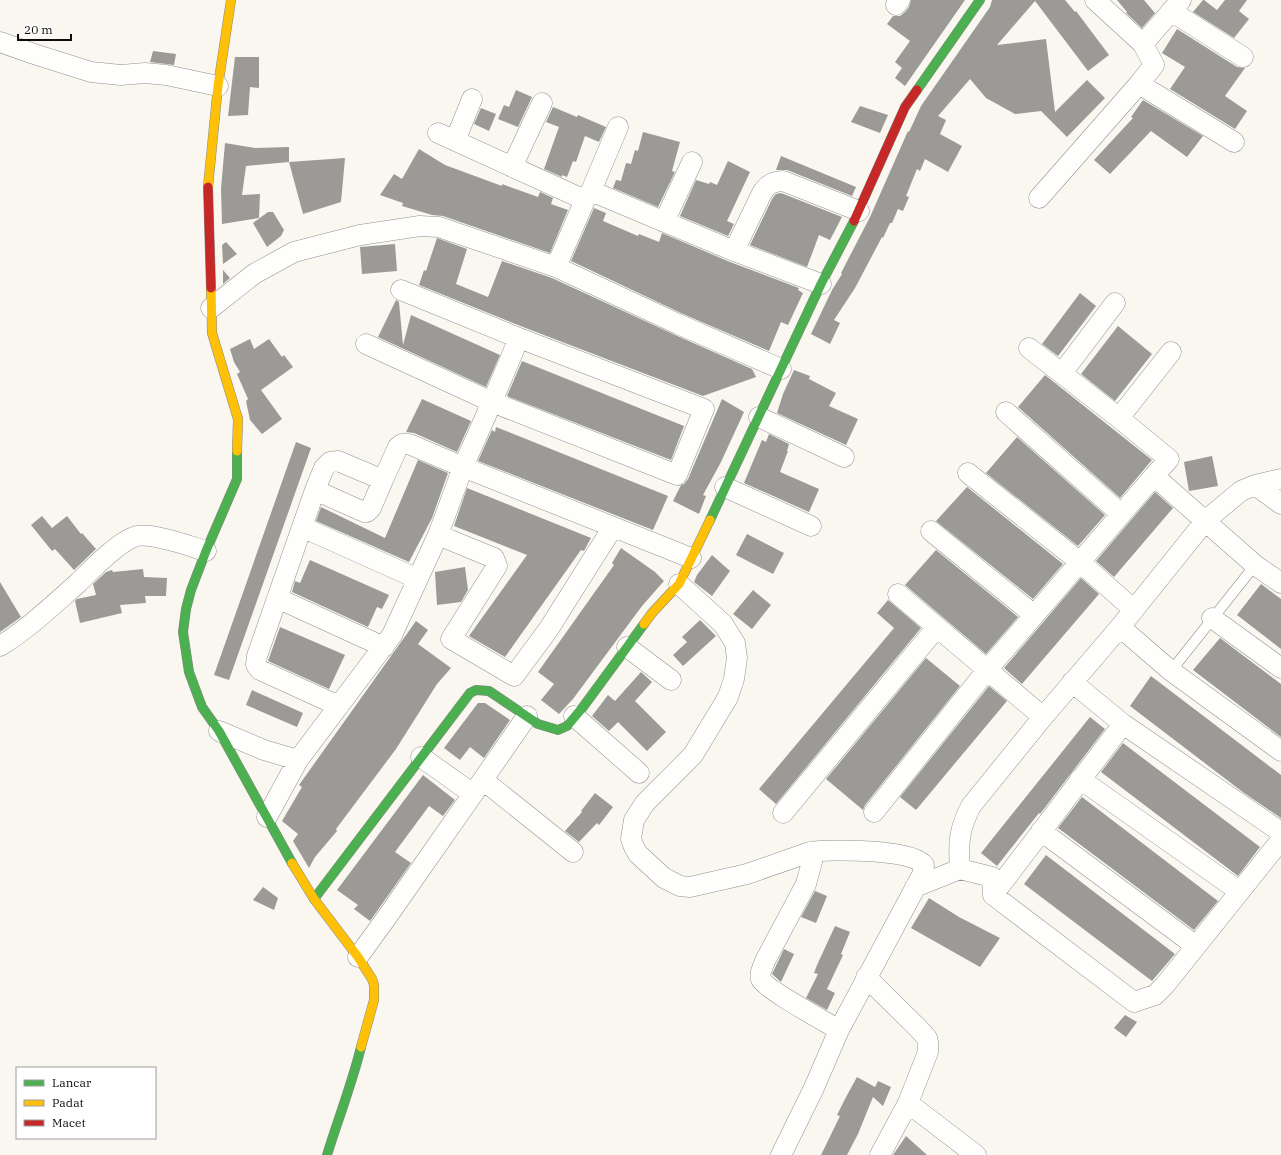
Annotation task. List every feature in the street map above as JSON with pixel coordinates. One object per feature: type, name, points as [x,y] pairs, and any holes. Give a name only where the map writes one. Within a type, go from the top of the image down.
[{"type":"street","points":[[231,0],[218,86],[208,188],[212,333],[238,419],[237,479],[191,590],[186,609],[183,632],[189,672],[202,707],[218,731],[285,852],[314,899],[358,957],[372,979],[374,985],[374,1000],[355,1071],[336,1124],[327,1155]]},
{"type":"street","points":[[314,899],[470,693],[476,690],[484,689],[495,694],[538,724],[558,730],[566,726],[583,707],[652,614],[678,584],[759,417],[821,284],[859,212],[905,107],[980,0]]},
{"type":"street","points":[[1040,198],[1154,65],[1143,44],[1095,0]]},
{"type":"street","points":[[1143,44],[1176,5],[1243,57]]},
{"type":"street","points":[[0,42],[91,72],[121,75],[145,73],[166,74],[218,86]]},
{"type":"street","points":[[1139,84],[1234,142]]},
{"type":"street","points":[[472,100],[447,137],[512,167],[664,222],[734,251],[821,284]]},
{"type":"street","points":[[512,167],[542,103]]},
{"type":"street","points":[[556,267],[618,127]]},
{"type":"street","points":[[664,222],[692,162]]},
{"type":"street","points":[[734,251],[766,187],[775,182],[783,181],[859,212]]},
{"type":"street","points":[[211,308],[254,274],[294,252],[360,235],[420,226],[439,227],[556,267],[678,324],[781,369]]},
{"type":"street","points":[[366,344],[492,402],[677,476],[704,410],[401,290]]},
{"type":"street","points":[[1062,373],[1115,303]]},
{"type":"street","points":[[267,818],[298,760],[392,636],[438,535],[463,467],[519,338]]},
{"type":"street","points":[[874,812],[988,670],[1169,459],[1029,348]]},
{"type":"street","points":[[1119,418],[1171,352]]},
{"type":"street","points":[[1006,412],[1121,514]]},
{"type":"street","points":[[759,417],[844,457]]},
{"type":"street","points":[[315,490],[367,512],[371,508],[398,447],[402,444],[409,444],[691,558]]},
{"type":"street","points":[[338,706],[260,670],[256,665],[257,656],[324,468],[330,462],[338,460],[383,480]]},
{"type":"street","points":[[968,473],[1080,562],[1134,610]]},
{"type":"street","points":[[1154,476],[1256,565],[1281,584]]},
{"type":"street","points":[[960,869],[960,832],[968,811],[1043,717],[1120,627],[1206,520],[1241,491],[1256,485],[1281,479]]},
{"type":"street","points":[[1256,485],[1281,504]]},
{"type":"street","points":[[725,487],[811,526]]},
{"type":"street","points":[[302,527],[418,580]]},
{"type":"street","points":[[438,535],[494,558],[497,566],[451,639],[514,676],[556,619],[613,527]]},
{"type":"street","points":[[931,531],[1034,615]]},
{"type":"street","points":[[0,646],[41,616],[107,555],[127,540],[137,536],[150,537],[206,551]]},
{"type":"street","points":[[678,584],[723,624],[735,643],[737,658],[734,679],[728,697],[693,755],[645,803],[634,820],[631,839],[638,854],[664,878],[680,886],[690,887],[747,874],[810,852],[821,850],[875,851],[918,860],[923,863],[924,869],[838,1030],[813,1090],[780,1155]]},
{"type":"street","points":[[898,594],[1043,717]]},
{"type":"street","points":[[277,598],[384,647]]},
{"type":"street","points":[[1212,618],[1281,668]]},
{"type":"street","points":[[783,813],[937,626]]},
{"type":"street","points":[[1120,627],[1171,672],[1281,751]]},
{"type":"street","points":[[627,647],[671,680]]},
{"type":"street","points":[[1072,682],[1123,724],[1281,832]]},
{"type":"street","points":[[358,957],[392,911],[527,716]]},
{"type":"street","points":[[574,716],[639,773]]},
{"type":"street","points":[[993,895],[1123,724]]},
{"type":"street","points":[[218,731],[264,750],[298,760]]},
{"type":"street","points":[[421,757],[478,787],[573,852]]},
{"type":"street","points":[[1080,779],[1239,891]]},
{"type":"street","points":[[1041,831],[1196,946]]},
{"type":"street","points":[[915,887],[960,869],[992,877],[993,895],[1134,1002],[1155,995],[1165,985],[1281,840]]},
{"type":"street","points":[[810,852],[812,862],[806,884],[765,961],[761,970],[761,979],[765,985],[838,1030]]},
{"type":"street","points":[[866,977],[918,1028],[928,1042],[928,1052],[908,1103],[880,1155]]},
{"type":"street","points":[[908,1103],[976,1155]]},
{"type":"lane","points":[[1171,672],[1212,618],[1256,565]]},
{"type":"building","points":[[911,0],[965,0],[905,86],[895,78],[902,68],[895,62],[910,41],[887,24],[893,16],[900,16],[905,12],[909,7]]},
{"type":"building","points":[[992,0],[1065,0],[1075,12],[1076,11],[1109,55],[1088,71],[1035,1],[997,45],[1046,39],[1055,112],[1087,80],[1105,98],[1067,137],[1041,111],[1015,114],[986,98],[970,79],[938,116],[946,120],[940,134],[962,146],[948,172],[925,159],[920,171],[917,169],[906,196],[909,197],[903,211],[898,209],[892,223],[890,223],[883,238],[882,237],[855,288],[834,320],[840,323],[830,344],[811,334],[870,217],[908,131],[909,132],[921,106],[990,7]]},
{"type":"building","points":[[1117,0],[1144,0],[1155,13],[1142,28],[1126,13],[1127,12]]},
{"type":"building","points":[[1203,0],[1217,10],[1225,0],[1247,0],[1239,11],[1249,19],[1234,38],[1193,12]]},
{"type":"building","points":[[1177,29],[1237,67],[1245,68],[1225,96],[1247,111],[1235,129],[1170,89],[1185,67],[1162,53]]},
{"type":"building","points":[[153,51],[176,54],[174,65],[150,62]]},
{"type":"building","points":[[235,57],[259,57],[259,88],[250,87],[248,115],[228,116]]},
{"type":"building","points":[[516,90],[532,97],[518,127],[498,119],[504,105],[509,107]]},
{"type":"building","points":[[1143,100],[1203,136],[1187,157],[1151,131],[1110,174],[1094,160],[1133,118],[1131,117]]},
{"type":"building","points":[[860,106],[888,115],[880,133],[851,122]]},
{"type":"building","points":[[553,107],[577,117],[578,115],[606,127],[599,142],[585,136],[576,162],[573,161],[567,177],[562,175],[562,177],[544,169],[559,127],[546,122]]},
{"type":"building","points":[[481,108],[496,114],[489,131],[474,124]]},
{"type":"building","points":[[643,132],[680,142],[672,171],[675,172],[658,207],[613,188],[616,180],[621,181],[626,163],[631,164],[635,150],[638,151]]},
{"type":"building","points":[[225,143],[255,148],[289,147],[289,162],[246,166],[242,195],[260,194],[259,218],[222,224],[221,188]]},
{"type":"building","points":[[419,149],[445,165],[502,186],[502,184],[538,197],[540,192],[553,198],[551,204],[568,210],[550,253],[443,216],[432,215],[402,206],[403,203],[380,195],[394,174],[402,179]]},
{"type":"building","points":[[781,156],[856,187],[852,196],[787,170],[776,170]]},
{"type":"building","points":[[345,158],[341,202],[303,214],[289,162]]},
{"type":"building","points":[[728,161],[750,172],[727,221],[734,224],[728,236],[680,216],[696,180],[709,184],[710,182],[717,185]]},
{"type":"building","points":[[781,193],[842,217],[830,240],[819,235],[807,267],[750,245],[772,199],[776,194]]},
{"type":"building","points":[[594,208],[606,213],[603,221],[638,236],[639,234],[659,242],[662,233],[730,262],[799,288],[798,290],[803,293],[788,325],[781,322],[769,351],[683,314],[571,261]]},
{"type":"building","points":[[268,212],[273,212],[284,230],[281,236],[267,247],[253,223]]},
{"type":"building","points":[[437,238],[467,249],[456,284],[488,297],[502,261],[552,278],[752,369],[756,377],[703,396],[523,327],[419,285],[424,270],[426,271]]},
{"type":"building","points":[[226,242],[237,254],[223,264],[222,245]]},
{"type":"building","points":[[395,244],[397,271],[362,274],[360,247]]},
{"type":"building","points":[[223,270],[230,278],[223,284]]},
{"type":"building","points":[[1080,293],[1096,306],[1058,356],[1042,344]]},
{"type":"building","points":[[396,300],[399,302],[403,345],[411,315],[500,355],[486,387],[378,337]]},
{"type":"building","points":[[1118,326],[1152,354],[1115,401],[1081,374]]},
{"type":"building","points":[[250,339],[254,349],[269,339],[282,357],[284,355],[293,367],[261,390],[282,419],[262,434],[250,420],[246,401],[248,399],[237,374],[240,372],[234,362],[230,349]]},
{"type":"building","points":[[522,361],[684,426],[671,460],[507,396]]},
{"type":"building","points":[[794,370],[810,376],[809,379],[836,393],[829,406],[858,419],[846,445],[777,413],[783,394]]},
{"type":"building","points":[[1045,375],[1152,460],[1120,498],[1018,407]]},
{"type":"building","points":[[422,399],[471,421],[457,452],[414,433],[406,432]]},
{"type":"building","points":[[722,399],[744,412],[721,462],[703,495],[706,496],[699,514],[673,501],[681,485],[688,479]]},
{"type":"building","points":[[496,427],[668,496],[653,530],[478,461],[492,430],[495,432]]},
{"type":"building","points":[[769,434],[789,444],[780,472],[819,489],[809,512],[744,483],[762,440],[766,442]]},
{"type":"building","points":[[1017,437],[1105,515],[1078,546],[986,473]]},
{"type":"building","points":[[296,442],[311,448],[229,680],[214,675]]},
{"type":"building","points":[[1212,456],[1218,486],[1189,491],[1184,462]]},
{"type":"building","points":[[418,460],[448,473],[432,518],[409,562],[316,521],[321,507],[385,538]]},
{"type":"building","points":[[967,487],[1063,564],[1033,599],[936,521]]},
{"type":"building","points":[[467,488],[591,538],[584,551],[581,550],[505,657],[469,636],[527,555],[454,526]]},
{"type":"building","points":[[1155,492],[1173,508],[1114,577],[1096,561]]},
{"type":"building","points":[[42,516],[52,528],[67,516],[81,534],[82,533],[96,549],[74,570],[55,549],[52,551],[31,525]]},
{"type":"building","points":[[747,534],[784,553],[773,574],[736,555]]},
{"type":"building","points":[[621,548],[655,572],[664,581],[642,606],[573,699],[559,714],[541,700],[554,684],[538,672],[614,565],[612,563]]},
{"type":"building","points":[[936,550],[1018,617],[986,654],[905,585]]},
{"type":"building","points":[[712,555],[730,571],[712,596],[694,582],[697,575]]},
{"type":"building","points":[[310,560],[389,595],[382,609],[377,607],[368,627],[292,592],[295,581],[300,583]]},
{"type":"building","points":[[465,567],[468,590],[461,602],[437,605],[435,572]]},
{"type":"building","points":[[143,569],[144,577],[167,578],[166,596],[145,596],[146,603],[120,605],[122,613],[80,623],[75,601],[77,599],[96,595],[93,584],[106,572],[112,570],[113,572]]},
{"type":"building","points":[[1081,578],[1099,594],[1022,684],[1004,668]]},
{"type":"building","points":[[0,582],[21,617],[0,632]]},
{"type":"building","points":[[1261,584],[1281,599],[1281,649],[1237,615]]},
{"type":"building","points":[[753,590],[771,605],[752,629],[733,614]]},
{"type":"building","points":[[888,600],[921,628],[776,804],[759,789],[894,628],[877,613]]},
{"type":"building","points":[[700,620],[716,636],[683,666],[673,655],[687,642],[682,637]]},
{"type":"building","points":[[416,621],[428,630],[418,644],[451,668],[437,684],[396,749],[336,829],[337,831],[315,857],[309,868],[293,841],[298,834],[282,821],[302,787],[299,785]]},
{"type":"building","points":[[280,627],[345,655],[329,689],[268,661]]},
{"type":"building","points":[[1220,638],[1281,684],[1281,737],[1193,670]]},
{"type":"building","points":[[926,658],[960,686],[865,805],[863,810],[826,779]]},
{"type":"building","points":[[641,672],[652,682],[635,701],[666,732],[647,751],[618,722],[609,731],[592,716],[608,695],[615,701]]},
{"type":"building","points":[[1151,676],[1281,775],[1281,818],[1244,793],[1130,706]]},
{"type":"building","points":[[989,686],[1007,701],[916,810],[900,797]]},
{"type":"building","points":[[252,690],[303,713],[297,727],[246,705]]},
{"type":"building","points":[[478,703],[485,703],[510,720],[484,758],[470,747],[460,760],[444,748]]},
{"type":"building","points":[[1090,717],[1105,729],[1040,814],[1039,813],[997,866],[981,853]]},
{"type":"building","points":[[1123,743],[1260,847],[1238,876],[1101,772]]},
{"type":"building","points":[[423,775],[455,800],[443,816],[429,806],[395,852],[411,863],[370,921],[354,909],[358,905],[337,890]]},
{"type":"building","points":[[595,793],[613,807],[599,825],[597,823],[579,842],[565,831],[582,812],[581,811]]},
{"type":"building","points":[[1082,797],[1218,901],[1194,930],[1058,828]]},
{"type":"building","points":[[1046,855],[1175,954],[1152,981],[1024,884]]},
{"type":"building","points":[[263,887],[278,898],[274,910],[253,900]]},
{"type":"building","points":[[815,891],[827,896],[816,923],[801,917]]},
{"type":"building","points":[[929,898],[959,917],[1000,938],[980,967],[911,928]]},
{"type":"building","points":[[835,926],[850,932],[841,954],[843,955],[827,989],[835,993],[827,1010],[806,998],[818,974],[814,973]]},
{"type":"building","points":[[784,949],[794,954],[781,982],[772,974]]},
{"type":"building","points":[[1125,1015],[1137,1022],[1126,1037],[1114,1028]]},
{"type":"building","points":[[857,1077],[875,1087],[878,1081],[891,1087],[883,1106],[873,1097],[858,1134],[847,1155],[821,1155],[840,1116],[837,1115]]},
{"type":"building","points":[[906,1136],[927,1155],[893,1155]]},
{"type":"traffic: fast","points":[[917,90],[980,0]]},
{"type":"traffic: fast","points":[[710,520],[821,284],[854,221]]},
{"type":"traffic: fast","points":[[237,451],[237,479],[191,590],[186,609],[183,632],[189,672],[202,707],[219,731],[292,863]]},
{"type":"traffic: fast","points":[[314,899],[470,693],[476,690],[489,691],[538,724],[558,730],[567,726],[583,707],[644,624]]},
{"type":"traffic: fast","points":[[327,1155],[361,1047]]},
{"type":"traffic: slow","points":[[208,187],[218,86],[231,0]]},
{"type":"traffic: slow","points":[[211,288],[212,333],[238,419],[237,451]]},
{"type":"traffic: slow","points":[[644,624],[652,613],[679,584],[710,520]]},
{"type":"traffic: slow","points":[[292,863],[314,899],[358,957],[372,979],[374,985],[374,1000],[361,1047]]},
{"type":"traffic: jam","points":[[854,221],[905,107],[917,90]]},
{"type":"traffic: jam","points":[[208,187],[211,288]]}]
